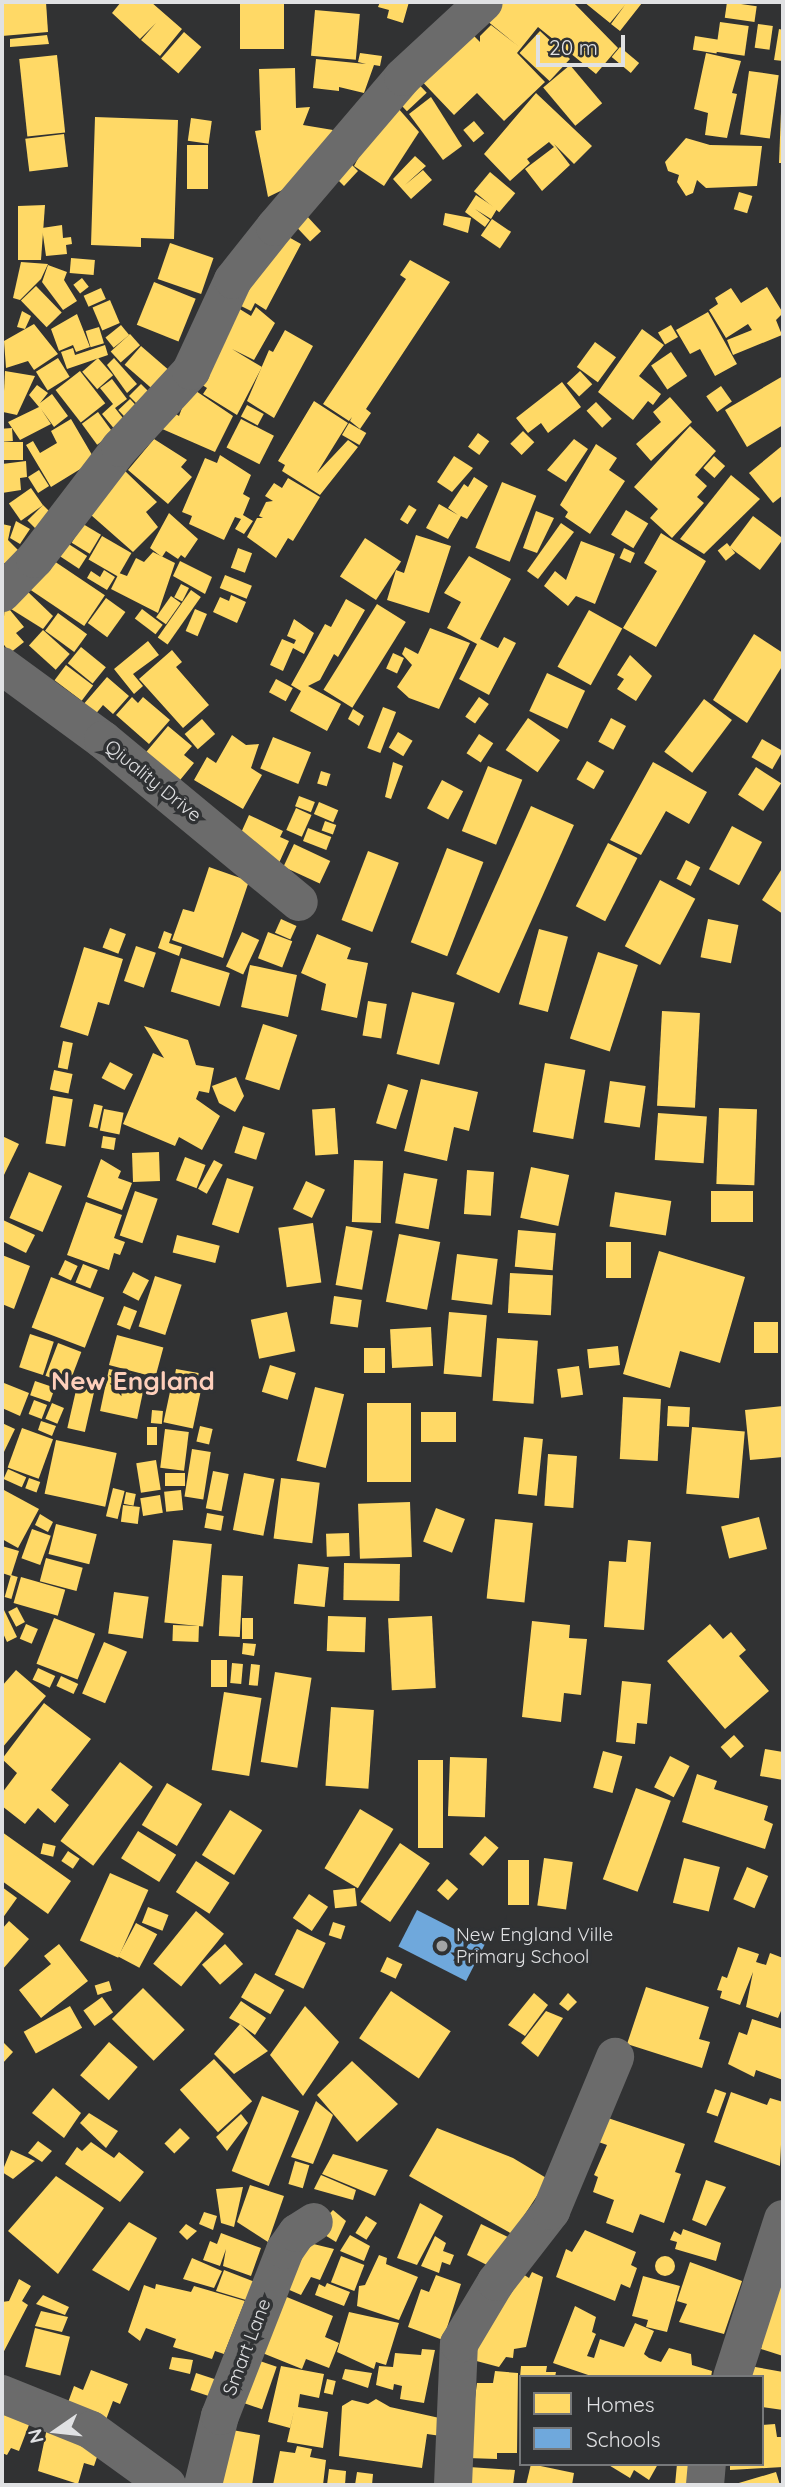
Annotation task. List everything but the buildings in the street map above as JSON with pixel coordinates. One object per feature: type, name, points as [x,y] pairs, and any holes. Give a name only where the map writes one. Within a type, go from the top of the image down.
[{"type":"street","points":[[2,593],[35,559],[120,448],[191,371],[233,280],[275,227],[403,77],[484,2]]},
{"type":"street","name":"Qiuality Drive","points":[[2,666],[103,740],[299,902]]},
{"type":"street","points":[[453,2485],[459,2344],[496,2282],[551,2211],[615,2057]]},
{"type":"street","points":[[733,2375],[783,2219]]},
{"type":"street","name":"Smart Lane","points":[[203,2485],[220,2416],[285,2250],[297,2233],[314,2222]]},
{"type":"street","points":[[2,2394],[91,2430],[167,2485]]},
{"type":"street","points":[[705,2485],[707,2466]]},
{"type":"place","name":"New England Ville Primary School","points":[[442,1946]]},
{"type":"district","name":"New England","points":[[133,1381]]}]
